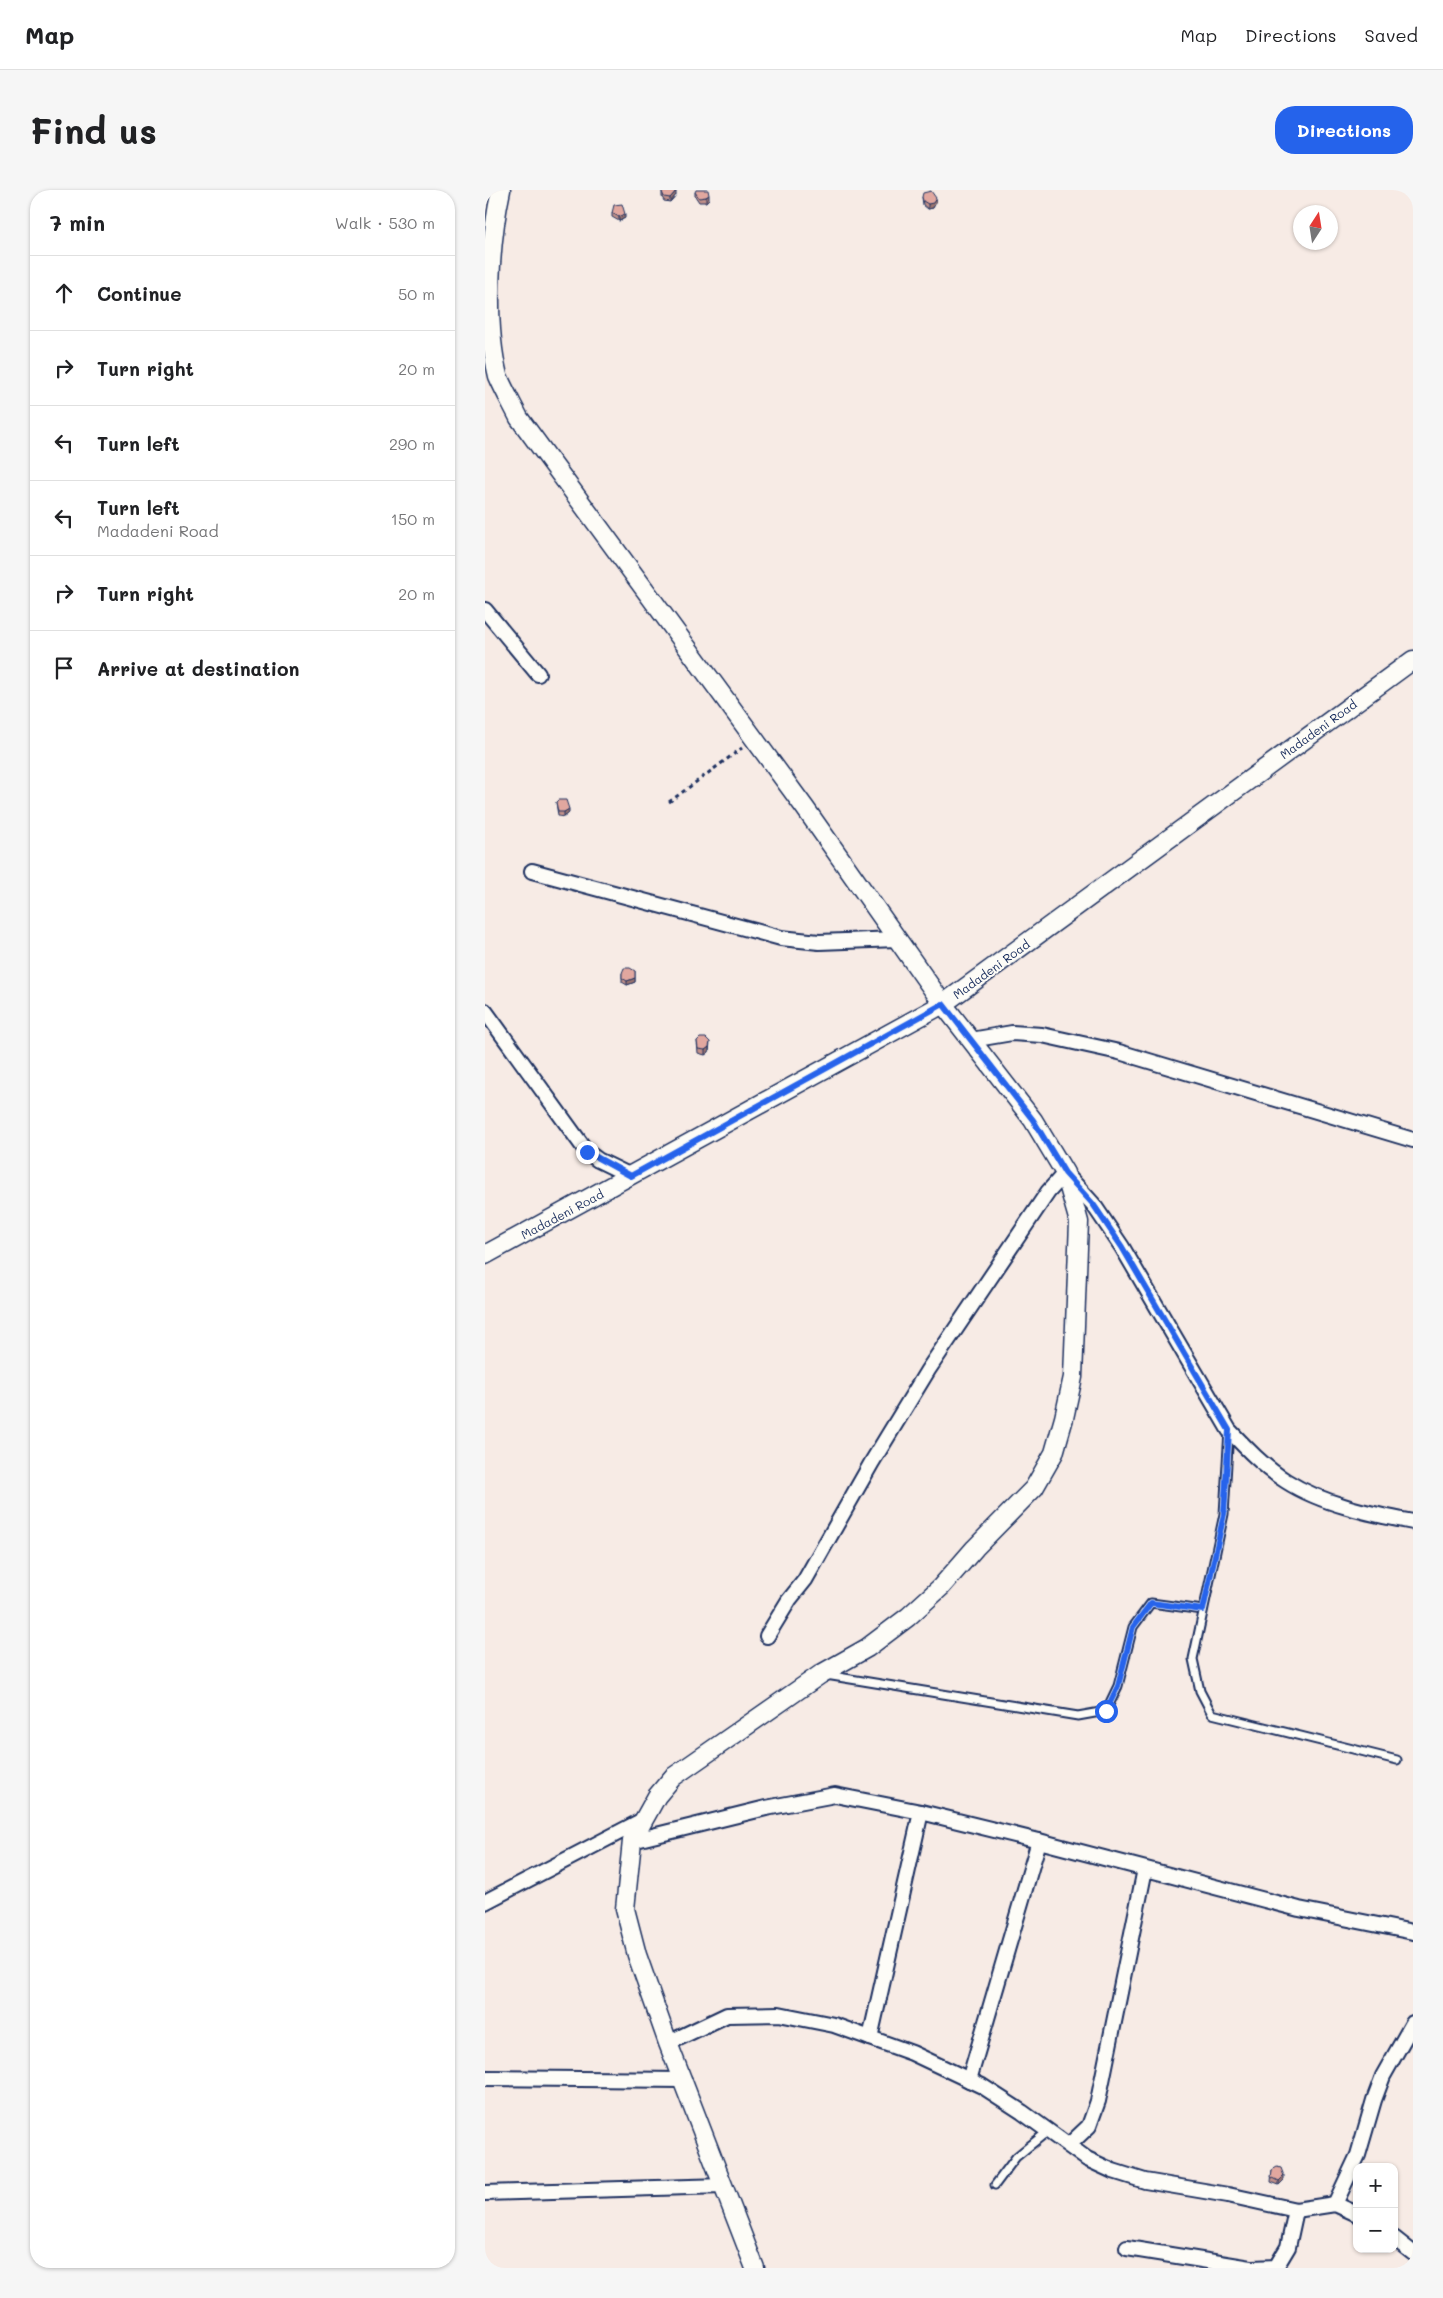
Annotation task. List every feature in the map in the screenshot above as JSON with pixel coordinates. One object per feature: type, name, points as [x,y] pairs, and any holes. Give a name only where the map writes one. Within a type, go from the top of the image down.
[{"type":"street","points":[[501,190],[494,222],[487,281],[487,346],[497,376],[519,418],[755,739],[943,1004],[1033,1120],[1065,1173],[1093,1204],[1122,1247],[1229,1430],[1257,1459],[1286,1481],[1324,1499],[1413,1522]]},
{"type":"street","points":[[485,610],[538,674]]},
{"type":"street","name":"Madadeni Road","points":[[485,1255],[943,1004],[1413,660]]},
{"type":"street","points":[[532,871],[781,938],[819,942],[897,938]]},
{"type":"street","points":[[485,1011],[587,1152],[631,1176]]},
{"type":"street","points":[[971,1040],[1012,1033],[1042,1035],[1110,1050],[1413,1140]]},
{"type":"street","points":[[767,1636],[823,1550],[872,1462],[928,1370],[1034,1212],[1065,1173]]},
{"type":"street","points":[[751,2267],[724,2186],[684,2080],[668,2044],[637,1955],[625,1909],[631,1840],[657,1796],[673,1777],[821,1674],[867,1648],[908,1617],[941,1586],[1034,1488],[1054,1453],[1073,1377],[1079,1265],[1079,1222],[1065,1173]]},
{"type":"street","points":[[631,1840],[784,1804],[835,1795],[921,1812],[1039,1841],[1299,1910],[1413,1932]]},
{"type":"street","points":[[870,2038],[921,1812]]},
{"type":"street","points":[[485,1902],[641,1821]]},
{"type":"street","points":[[969,2080],[1039,1841]]},
{"type":"street","points":[[1069,2145],[1089,2126],[1098,2101],[1145,1869]]},
{"type":"street","points":[[668,2044],[727,2015],[747,2013],[779,2014],[834,2024],[912,2053],[969,2080],[1014,2106],[1087,2159],[1113,2171],[1145,2181],[1228,2195],[1296,2210],[1335,2204],[1353,2212]]},
{"type":"street","points":[[1335,2204],[1358,2155],[1383,2076],[1413,2023]]},
{"type":"street","points":[[485,2078],[684,2080]]},
{"type":"street","points":[[485,2193],[724,2186]]},
{"type":"street","points":[[1127,2248],[1252,2268],[1276,2267],[1288,2247],[1296,2210]]},
{"type":"street","points":[[1398,2241],[1413,2252]]},
{"type":"lane","points":[[1229,1430],[1224,1514],[1193,1659],[1201,1691],[1212,1714],[1397,1760]]},
{"type":"lane","points":[[821,1674],[1079,1716],[1106,1711],[1118,1686],[1133,1627],[1151,1603],[1203,1610]]},
{"type":"lane","points":[[995,2185],[1016,2157],[1048,2130]]},
{"type":"path","points":[[669,802],[755,739]]},
{"type":"building","points":[[662,190],[676,191],[670,198],[664,197]]},
{"type":"building","points":[[696,190],[708,190],[709,195],[699,198],[695,192]]},
{"type":"building","points":[[931,191],[936,198],[933,203],[928,204],[923,201],[922,197],[923,193]]},
{"type":"building","points":[[622,204],[625,214],[619,217],[612,213],[614,205]]},
{"type":"building","points":[[558,800],[566,800],[569,809],[564,812],[558,812],[556,802]]},
{"type":"building","points":[[624,968],[630,968],[635,971],[635,978],[627,981],[622,978]]},
{"type":"building","points":[[700,1038],[706,1038],[710,1042],[709,1047],[705,1050],[698,1049],[697,1041]]},
{"type":"building","points":[[1277,2167],[1281,2168],[1284,2176],[1279,2181],[1271,2177],[1272,2170]]},
{"type":"route","points":[[587,1152],[598,1160],[631,1176],[943,1004],[1033,1120],[1065,1173],[1093,1204],[1122,1247],[1149,1297],[1208,1391],[1229,1430],[1224,1514],[1203,1610],[1151,1603],[1133,1627],[1118,1686],[1106,1711]]}]
